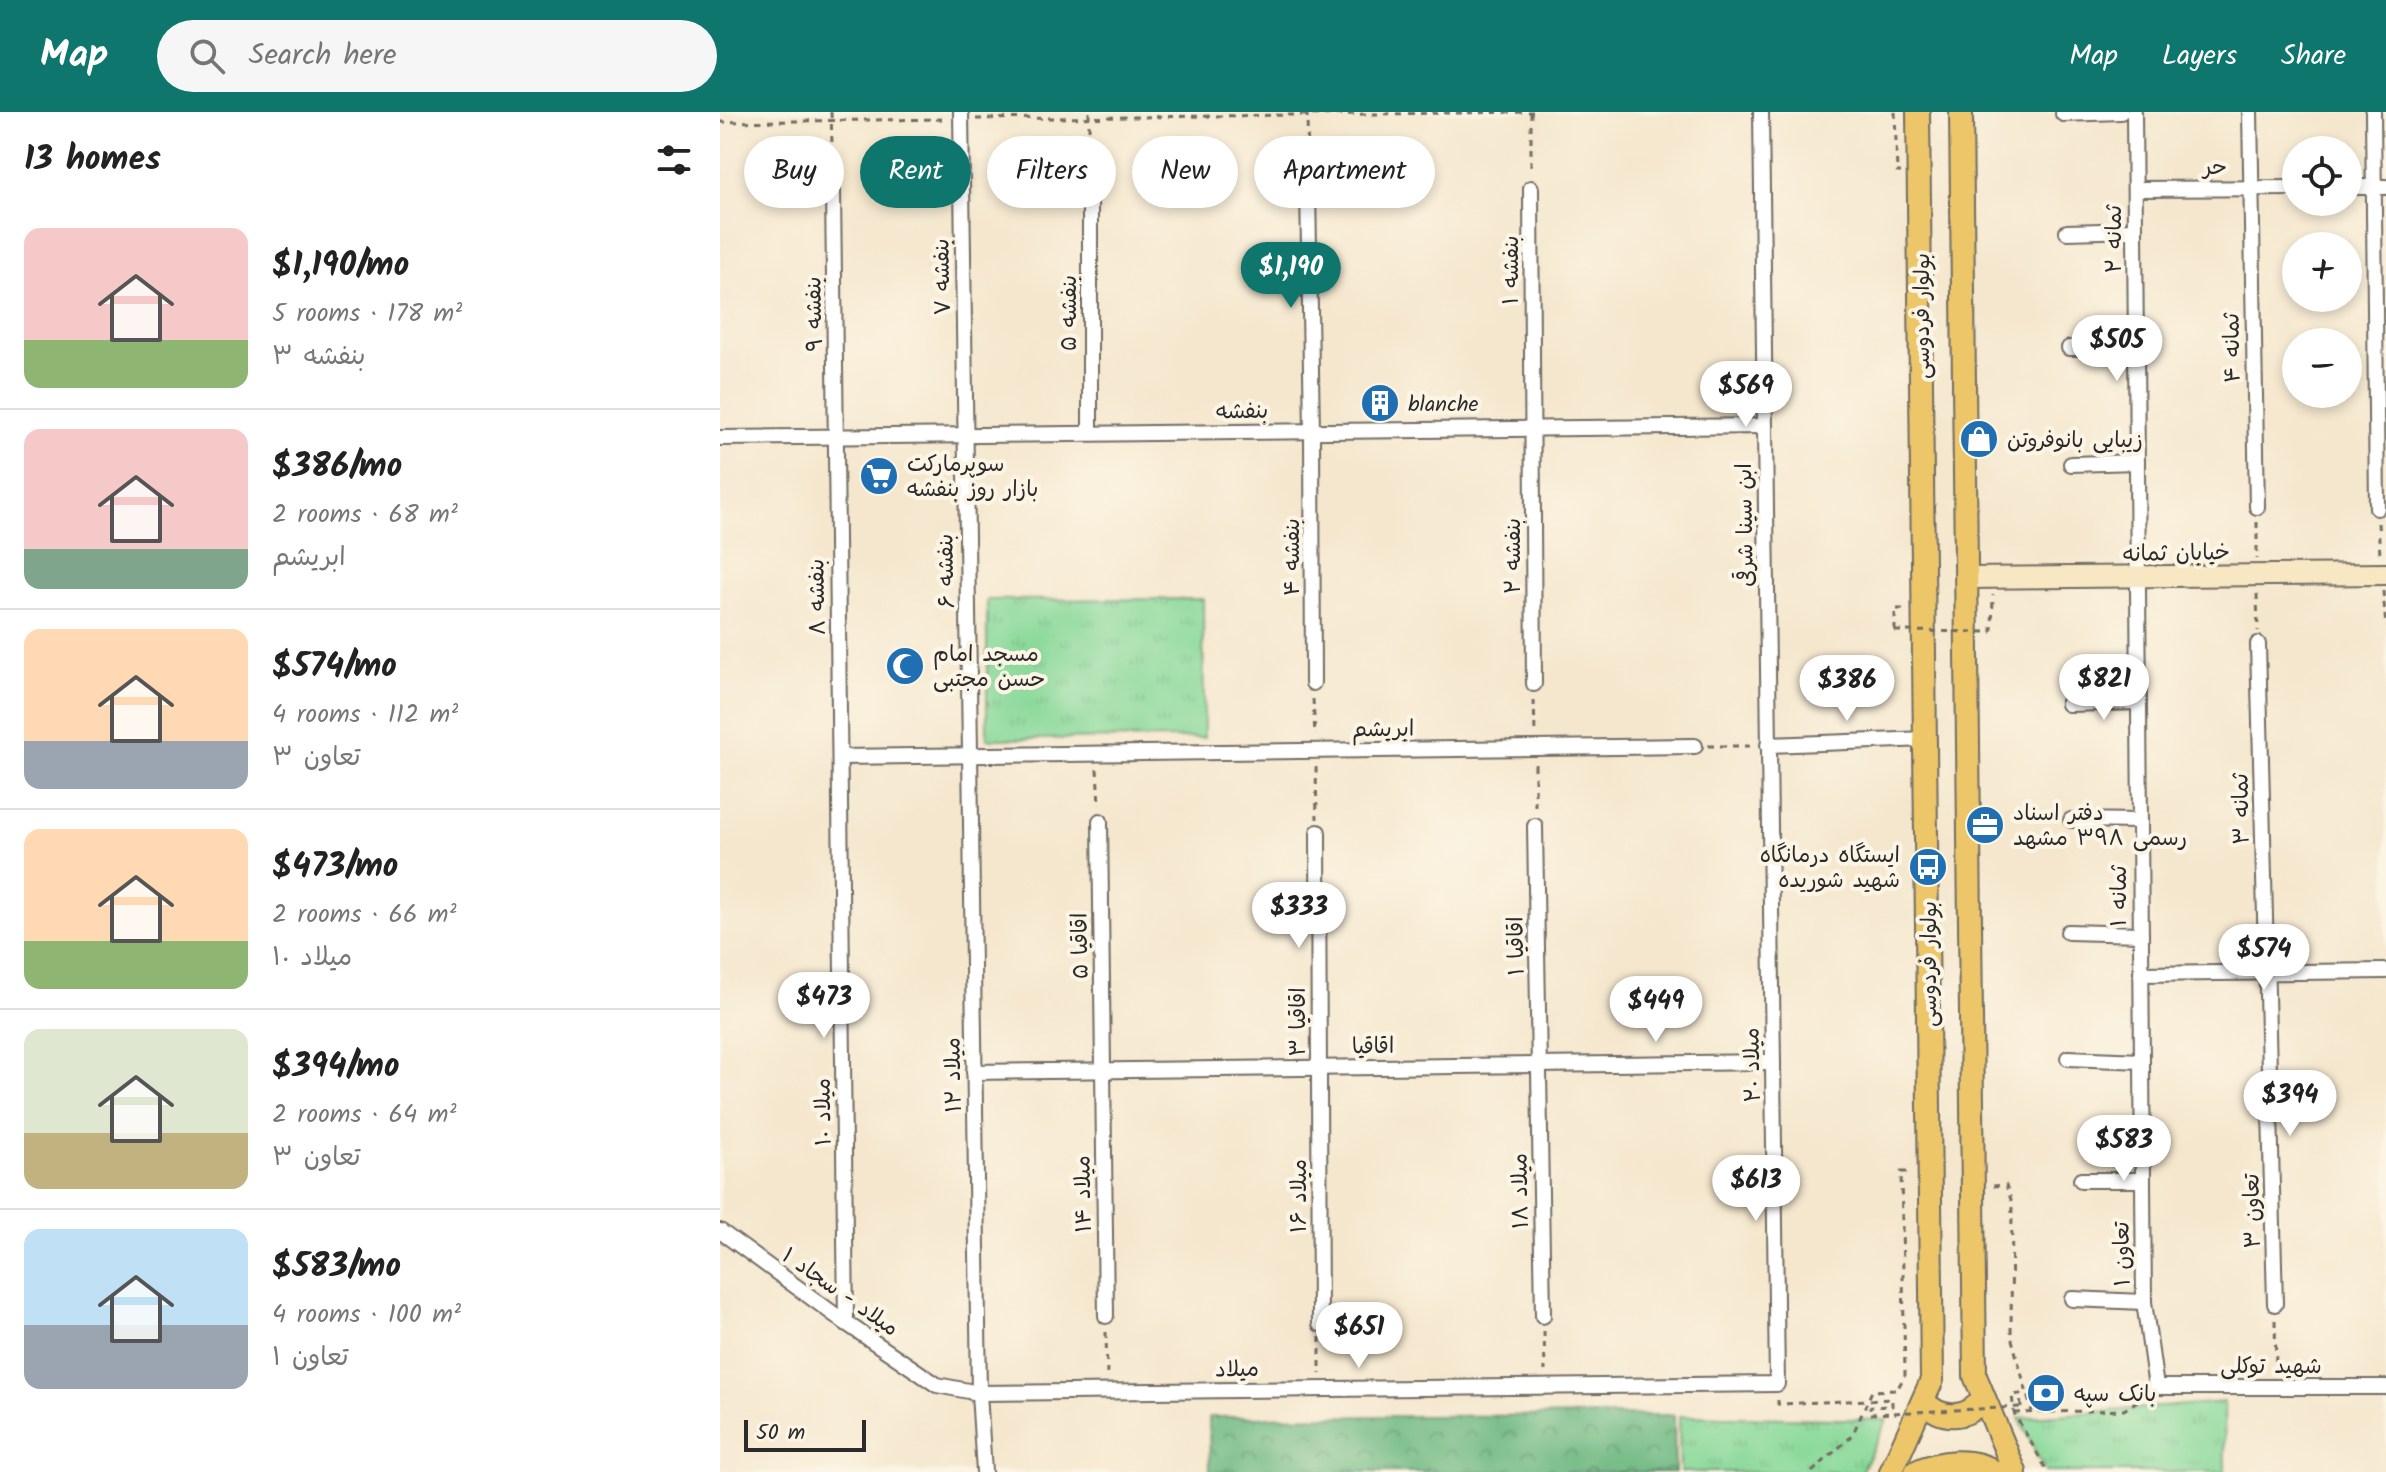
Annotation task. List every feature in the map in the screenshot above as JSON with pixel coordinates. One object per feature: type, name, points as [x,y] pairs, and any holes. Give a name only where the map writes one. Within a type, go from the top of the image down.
[{"type":"main road","name":"بولوار فردوسی","points":[[1891,1472],[1932,1380],[1918,112]]},
{"type":"main road","name":"بولوار فردوسی","points":[[1961,112],[1975,1376],[2015,1472]]},
{"type":"main road","points":[[1923,1401],[1937,1413],[1954,1416],[1971,1411],[1983,1398]]},
{"type":"main road","points":[[1916,1472],[1951,1461],[1988,1467],[1995,1472]]},
{"type":"street","name":"ابن سینا شرقی","points":[[1761,112],[1768,745]]},
{"type":"street","points":[[2063,114],[2121,112]]},
{"type":"street","name":"ثمانه ۲","points":[[2134,112],[2138,576]]},
{"type":"street","name":"ثمانه ۴","points":[[2250,112],[2257,507]]},
{"type":"street","points":[[2373,112],[2380,187],[2377,508]]},
{"type":"street","name":"بنفشه ۷","points":[[961,116],[965,435]]},
{"type":"street","name":"بنفشه ۱","points":[[1531,188],[1533,428]]},
{"type":"street","name":"حر","points":[[2135,189],[2282,188]]},
{"type":"street","name":"بنفشه ۹","points":[[833,208],[836,436]]},
{"type":"street","name":"بنفشه ۵","points":[[1090,208],[1090,433]]},
{"type":"street","name":"بنفشه ۴","points":[[1308,208],[1313,683]]},
{"type":"street","points":[[2067,232],[2135,230]]},
{"type":"street","points":[[2069,348],[2136,347]]},
{"type":"street","name":"بنفشه","points":[[720,438],[1765,426]]},
{"type":"street","name":"بنفشه ۲","points":[[1533,428],[1534,684]]},
{"type":"street","name":"بنفشه ۶","points":[[965,435],[969,755]]},
{"type":"street","name":"بنفشه ۸","points":[[836,436],[840,757]]},
{"type":"street","points":[[2071,464],[2137,462]]},
{"type":"street","name":"خیابان ثمانه","points":[[1966,578],[2386,574]]},
{"type":"street","name":"ثمانه ۱","points":[[2138,576],[2141,974]]},
{"type":"street","name":"ثمانه ۳","points":[[2258,644],[2266,973]]},
{"type":"street","points":[[2068,704],[2139,702]]},
{"type":"street","points":[[1768,745],[1927,739]]},
{"type":"street","name":"میلاد ۲۰","points":[[1768,745],[1777,1384]]},
{"type":"street","name":"ابریشم","points":[[840,757],[1695,746]]},
{"type":"street","name":"میلاد ۱۲","points":[[969,755],[979,1393],[984,1472]]},
{"type":"street","name":"میلاد ۱۰","points":[[840,757],[846,1323]]},
{"type":"street","points":[[2071,820],[2140,821]]},
{"type":"street","name":"اقاقیا ۵","points":[[1100,821],[1103,1071]]},
{"type":"street","name":"اقاقیا ۱","points":[[1535,826],[1539,1065]]},
{"type":"street","name":"اقاقیا ۳","points":[[1318,832],[1319,1068]]},
{"type":"street","points":[[2068,932],[2141,934]]},
{"type":"street","points":[[2141,974],[2386,971]]},
{"type":"street","name":"تعاون ۳","points":[[2266,973],[2275,1304]]},
{"type":"street","name":"تعاون ۱","points":[[2141,974],[2144,1302],[2156,1387]]},
{"type":"street","points":[[2068,1058],[2142,1061]]},
{"type":"street","name":"اقاقیا","points":[[974,1072],[1773,1062]]},
{"type":"street","name":"میلاد ۱۸","points":[[1539,1065],[1543,1316]]},
{"type":"street","name":"میلاد ۱۶","points":[[1319,1068],[1320,1324]]},
{"type":"street","name":"میلاد ۱۴","points":[[1103,1071],[1106,1316]]},
{"type":"street","points":[[2081,1180],[2143,1180]]},
{"type":"street","name":"میلاد - سجاد ۱","points":[[720,1231],[937,1385]]},
{"type":"street","points":[[2072,1299],[2144,1302]]},
{"type":"street","name":"میلاد","points":[[937,1385],[979,1393],[1777,1384]]},
{"type":"street","name":"شهید توکلی","points":[[2156,1387],[2386,1387]]},
{"type":"path","points":[[831,112],[831,136]]},
{"type":"path","points":[[1089,112],[1089,136]]},
{"type":"path","points":[[720,122],[961,116],[1089,118],[1532,112],[1531,188]]},
{"type":"path","points":[[1895,112],[1897,172],[1919,172]]},
{"type":"path","points":[[1307,113],[1307,136]]},
{"type":"path","points":[[1895,609],[1895,631],[1992,632],[1992,614]]},
{"type":"path","points":[[1695,746],[1768,745]]},
{"type":"path","points":[[1096,754],[1100,821]]},
{"type":"path","points":[[1812,1472],[1852,1436],[1872,1391],[1897,1390],[1905,1375],[1901,1172]]},
{"type":"path","points":[[2006,1185],[2012,1203],[2011,1336],[2032,1412]]},
{"type":"path","points":[[2275,1304],[2277,1388]]},
{"type":"path","points":[[1106,1316],[1107,1392]]},
{"type":"path","points":[[1543,1316],[1545,1387]]},
{"type":"path","points":[[1320,1324],[1321,1390]]},
{"type":"path","points":[[1777,1384],[1778,1404],[1892,1399],[1892,1406],[1870,1407],[1870,1414],[2021,1407],[2020,1394],[2012,1395],[2014,1413],[2048,1472]]},
{"type":"path","points":[[2014,1413],[2124,1410],[2156,1387]]},
{"type":"green space","points":[[1203,599],[1204,738],[987,739],[987,600]]},
{"type":"green space","points":[[2224,1402],[2225,1472],[2045,1472],[2019,1418]]},
{"type":"green space","points":[[1674,1415],[1675,1472],[1210,1472],[1209,1417]]},
{"type":"green space","points":[[1679,1416],[1887,1420],[1861,1472],[1680,1472]]},
{"type":"place","name":"blanche","points":[[1380,403]]},
{"type":"place","name":"زیبایی بانوفروتن","points":[[1979,439]]},
{"type":"place","name":"سوپرمارکت بازار روز بنفشه","points":[[879,476]]},
{"type":"place","name":"مسجد امام حسن مجتبی","points":[[905,666]]},
{"type":"place","name":"دفتر اسناد رسمی ۳۹۸ مشهد","points":[[1985,825]]},
{"type":"place","name":"ایستگاه درمانگاه شهید شوریده","points":[[1928,867]]},
{"type":"place","name":"بانک سپه","points":[[2046,1393]]}]
